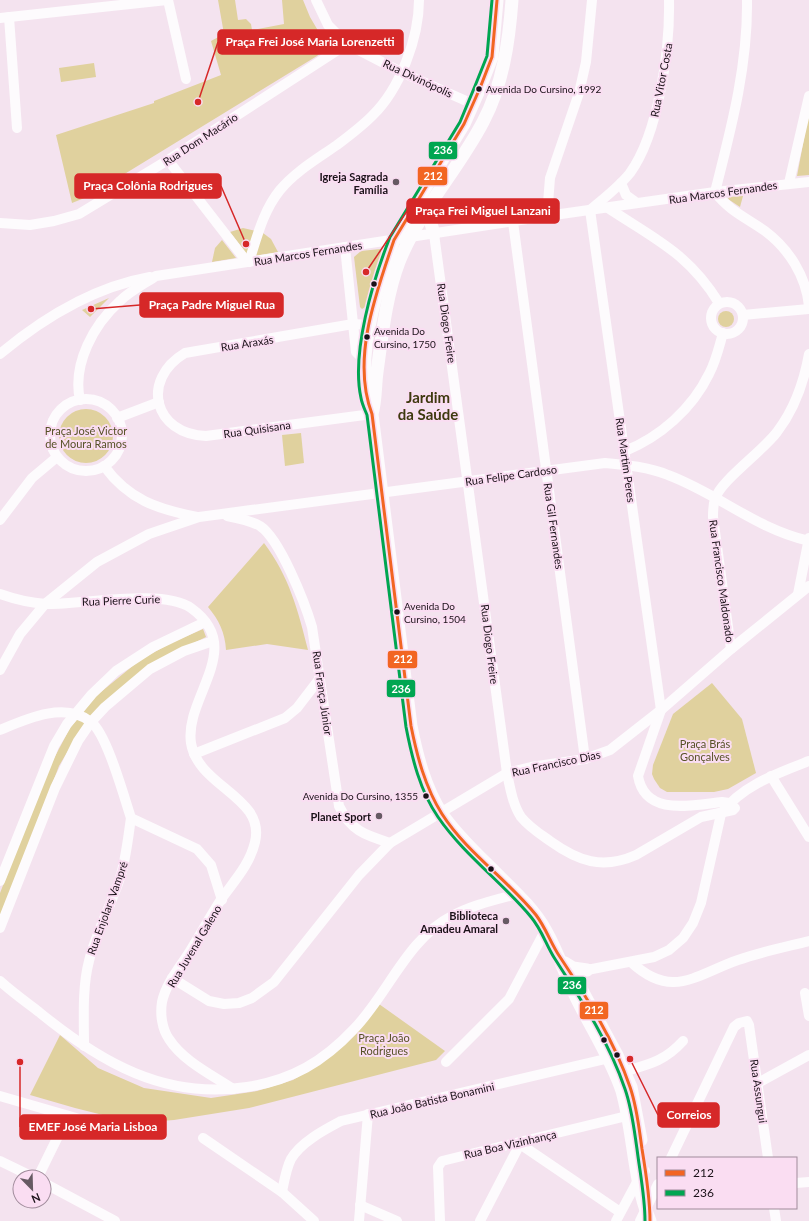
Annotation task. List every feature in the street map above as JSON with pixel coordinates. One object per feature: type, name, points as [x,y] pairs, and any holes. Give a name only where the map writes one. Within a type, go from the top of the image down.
[{"type":"main road","points":[[497,0],[492,57],[473,104],[464,124],[394,240],[369,325],[364,356],[367,402],[372,414],[411,726],[416,752],[427,783],[441,813],[464,841],[517,894],[546,929],[613,1057],[619,1073],[631,1087],[632,1115],[647,1215]]},
{"type":"main road","points":[[372,414],[378,363],[395,277],[410,237],[483,122],[497,88],[507,54],[512,0]]},
{"type":"main road","points":[[429,208],[430,220],[434,234]]},
{"type":"main road","points":[[369,325],[375,330],[374,348],[378,363]]},
{"type":"main road","points":[[562,960],[573,968],[592,969]]},
{"type":"street","points":[[17,128],[5,17],[167,0],[186,78]]},
{"type":"street","name":"Rua Divinópolis","points":[[316,0],[328,25],[347,44],[401,72],[473,104]]},
{"type":"street","points":[[248,262],[267,209],[280,190],[294,175],[349,136],[373,115],[387,97],[401,72],[412,46],[418,19],[419,0]]},
{"type":"street","points":[[547,216],[550,178],[579,93],[586,62],[592,0]]},
{"type":"street","name":"Rua Vitor Costa","points":[[590,210],[621,183],[630,173],[643,149],[659,98],[669,37],[670,0]]},
{"type":"street","points":[[748,0],[748,26],[741,80],[715,192],[730,209],[766,232],[785,250],[803,279],[809,306]]},
{"type":"street","name":"Rua Dom Macário","points":[[0,224],[30,225],[54,221],[79,214],[168,160],[347,44]]},
{"type":"street","points":[[789,183],[809,96]]},
{"type":"street","points":[[168,160],[248,262]]},
{"type":"street","name":"Rua Marcos Fernandes","points":[[80,400],[78,388],[80,370],[91,339],[100,323],[120,300],[156,276],[637,203],[715,192],[809,182]]},
{"type":"street","points":[[621,183],[626,195],[637,203]]},
{"type":"street","points":[[608,208],[673,249],[703,279],[720,303]]},
{"type":"street","name":"Rua Martim Peres","points":[[590,210],[662,710]]},
{"type":"street","name":"Rua Gil Fernandes","points":[[513,222],[586,759]]},
{"type":"street","name":"Rua Diogo Freire","points":[[434,234],[469,481],[507,774],[518,811],[528,825],[565,851],[582,860],[605,863],[625,860],[696,820],[706,816],[721,814]]},
{"type":"street","points":[[345,247],[356,352],[359,355],[364,356]]},
{"type":"street","points":[[0,354],[36,326],[84,299],[116,286],[156,276]]},
{"type":"street","points":[[731,302],[741,309],[743,315],[742,323],[738,329],[731,333],[723,333],[715,329],[711,320],[712,310],[720,303],[731,302]]},
{"type":"street","points":[[743,315],[809,309]]},
{"type":"street","name":"Rua Araxás","points":[[159,402],[158,390],[161,378],[170,363],[185,353],[353,324],[369,325]]},
{"type":"street","points":[[625,451],[646,442],[660,432],[685,408],[709,375],[723,333]]},
{"type":"street","points":[[715,498],[734,474],[763,448],[777,432],[787,417],[801,386],[809,354]]},
{"type":"street","points":[[80,400],[89,400],[101,403],[112,410],[117,418],[121,432],[120,445],[115,456],[104,466],[94,470],[80,471],[69,467],[57,457],[50,439],[53,421],[65,406],[80,400]]},
{"type":"street","points":[[117,418],[159,402]]},
{"type":"street","name":"Rua Quisisana","points":[[159,402],[161,411],[167,420],[177,430],[195,436],[206,436],[372,414]]},
{"type":"street","points":[[0,520],[32,478],[57,457]]},
{"type":"street","name":"Rua Felipe Cardoso","points":[[0,670],[20,634],[45,604],[97,562],[149,534],[199,517],[547,470],[606,464],[626,465],[668,474],[777,532],[809,540]]},
{"type":"street","name":"Rua Felipe Cardoso","points":[[104,466],[119,485],[131,494],[170,512],[199,517]]},
{"type":"street","name":"Rua Francisco Maldonado","points":[[715,498],[713,517],[732,649]]},
{"type":"street","points":[[260,527],[260,516],[272,507]]},
{"type":"street","points":[[170,512],[174,525]]},
{"type":"street","name":"Rua França Júnior","points":[[215,515],[241,519],[260,527],[277,546],[308,613],[312,627],[339,806],[344,817],[356,830],[390,843]]},
{"type":"street","points":[[798,594],[809,540]]},
{"type":"street","name":"Rua Francisco Dias","points":[[172,978],[209,1001],[224,1004],[239,1003],[252,998],[274,982],[359,876],[390,843],[484,786],[507,774],[531,767],[586,759],[610,750],[662,710],[732,649],[809,586]]},
{"type":"street","name":"Rua Pierre Curie","points":[[0,594],[45,604],[109,600],[170,599],[190,608],[205,622],[213,641],[214,660],[191,722],[190,737],[194,754],[206,774],[241,801],[251,816],[256,828],[256,841],[252,853],[222,900]]},
{"type":"street","points":[[0,881],[54,746],[67,724],[116,671],[139,655],[205,622]]},
{"type":"street","points":[[0,928],[55,788],[78,742],[92,722],[105,707],[150,669],[184,652],[213,641]]},
{"type":"street","points":[[139,655],[150,669]]},
{"type":"street","points":[[194,754],[276,723],[298,708],[320,678]]},
{"type":"street","points":[[305,697],[314,697],[324,704]]},
{"type":"street","points":[[662,710],[638,776],[640,787],[650,799],[662,804],[674,806],[697,804],[732,807]]},
{"type":"street","points":[[0,730],[45,714],[75,714],[92,722],[107,750],[131,818]]},
{"type":"street","points":[[575,986],[587,978],[592,969],[651,957],[668,950],[683,938],[693,923],[701,903],[711,852],[721,814],[774,777],[809,761]]},
{"type":"street","points":[[774,777],[809,836]]},
{"type":"street","points":[[39,782],[55,788]]},
{"type":"street","points":[[696,820],[700,811],[697,804]]},
{"type":"street","points":[[715,839],[732,807]]},
{"type":"street","name":"Rua Juvenal Galeno","points":[[131,818],[197,849],[208,860],[215,874],[222,900],[172,978],[162,1003],[162,1012],[168,1038],[175,1047],[233,1090]]},
{"type":"street","name":"Rua Enjolars Vampré","points":[[84,1046],[84,983],[88,962],[93,943],[120,878],[126,857],[131,818]]},
{"type":"street","points":[[8,859],[26,865]]},
{"type":"street","name":"Rua Juvenal Galeno","points":[[215,874],[232,886]]},
{"type":"street","points":[[0,981],[84,1046],[132,1072],[161,1083],[184,1088],[233,1090],[268,1084],[288,1078],[318,1060],[339,1044],[364,1017],[412,951],[429,933],[451,916],[470,908],[517,894]]},
{"type":"street","points":[[446,1062],[510,999],[546,929]]},
{"type":"street","points":[[631,962],[645,974],[653,977],[677,982],[687,981],[750,956],[809,941]]},
{"type":"street","points":[[651,957],[649,968],[653,977]]},
{"type":"street","points":[[805,993],[809,1016]]},
{"type":"street","name":"Rua Assungui","points":[[671,1157],[734,1027],[744,1021],[747,1021],[750,1025],[768,1157]]},
{"type":"street","points":[[619,1073],[660,1060],[668,1056],[683,1041]]},
{"type":"street","points":[[758,1083],[809,1056]]},
{"type":"street","name":"Rua João Batista Bonamini","points":[[282,1192],[291,1160],[306,1144],[341,1121],[613,1057]]},
{"type":"street","points":[[206,1071],[211,1082],[210,1090]]},
{"type":"street","points":[[0,1096],[68,1116],[121,1129],[144,1129]]},
{"type":"street","points":[[358,1221],[368,1114]]},
{"type":"street","name":"Rua Boa Vizinhança","points":[[440,1221],[438,1167],[440,1162],[446,1159],[520,1143],[632,1115]]},
{"type":"street","points":[[42,1169],[68,1116]]},
{"type":"street","points":[[203,1138],[282,1192],[314,1221]]},
{"type":"street","points":[[480,1221],[520,1143],[618,1217],[642,1176]]},
{"type":"street","points":[[0,1161],[16,1169]]},
{"type":"street","points":[[797,1183],[809,1182]]},
{"type":"street","points":[[52,1187],[115,1221]]},
{"type":"street","points":[[647,1215],[657,1187]]},
{"type":"street","points":[[360,1205],[397,1221]]},
{"type":"street","points":[[774,1209],[776,1221]]},
{"type":"green space","points":[[218,0],[235,0],[238,20],[246,19],[251,24],[252,30],[284,24],[282,0],[303,0],[310,17],[327,46],[317,56],[87,197],[72,203],[56,135],[154,103],[154,101],[221,75],[211,41],[224,34]]},
{"type":"green space","points":[[94,63],[96,77],[61,82],[59,68]]},
{"type":"green space","points":[[809,112],[809,175],[797,176]]},
{"type":"green space","points":[[743,196],[740,207],[728,199],[729,197]]},
{"type":"green space","points":[[243,228],[256,231],[248,256],[230,232]]},
{"type":"green space","points":[[263,233],[271,239],[278,252],[254,256]]},
{"type":"green space","points":[[222,240],[236,258],[212,262],[215,248]]},
{"type":"green space","points":[[380,249],[382,253],[367,306],[362,309],[360,307],[354,257],[361,251]]},
{"type":"green space","points":[[109,298],[90,317],[82,310]]},
{"type":"green space","points":[[726,311],[733,316],[734,319],[729,326],[726,327],[719,322],[718,319],[723,312]]},
{"type":"green space","name":"Praça José Victor de Moura Ramos","points":[[86,409],[101,414],[105,417],[108,421],[113,436],[108,451],[105,455],[101,458],[86,463],[71,458],[67,455],[64,451],[59,436],[64,421],[67,417],[71,414]]},
{"type":"green space","points":[[301,433],[304,463],[285,466],[282,435]]},
{"type":"green space","points":[[264,543],[273,555],[292,594],[308,650],[267,644],[226,650],[221,627],[208,607]]},
{"type":"green space","points":[[203,629],[206,637],[153,663],[75,739],[59,766],[0,920],[0,893],[51,764],[70,728],[96,696],[140,660],[171,643]]},
{"type":"green space","name":"Praça Brás Gonçalves","points":[[712,683],[742,719],[756,773],[728,789],[714,792],[667,792],[660,788],[652,774],[653,765],[673,714]]},
{"type":"green space","name":"Praça João Rodrigues","points":[[379,1004],[445,1051],[436,1060],[249,1108],[174,1120],[135,1123],[30,1095],[60,1035],[98,1068],[144,1088],[211,1098],[257,1091],[293,1080],[324,1061]]},
{"type":"transit line","name":"236","points":[[492,0],[487,56],[460,122],[390,237],[383,254],[365,317],[361,339],[359,360],[361,400],[367,415],[406,727],[418,774],[426,796],[448,831],[459,844],[520,904],[535,922],[552,954],[585,1006],[603,1038],[619,1072],[629,1104],[634,1126],[645,1221]]},
{"type":"transit line","name":"212","points":[[497,0],[492,57],[480,88],[464,124],[394,240],[387,260],[368,326],[364,371],[366,393],[372,414],[411,726],[422,771],[436,804],[452,828],[475,854],[525,902],[540,920],[557,952],[590,1004],[608,1036],[624,1070],[638,1118],[648,1185],[650,1221]]},
{"type":"place","name":"Avenida Do Cursino, 1992","points":[[479,89]]},
{"type":"place","name":"Praça Frei José Maria Lorenzetti","points":[[198,102]]},
{"type":"place","name":"Igreja Sagrada Família","points":[[396,182]]},
{"type":"place","name":"Praça Colônia Rodrigues","points":[[246,244]]},
{"type":"place","name":"Praça Frei Miguel Lanzani","points":[[366,272]]},
{"type":"place","name":"Praça Padre Miguel Rua","points":[[91,309]]},
{"type":"place","name":"Avenida Do Cursino, 1750","points":[[367,337]]},
{"type":"place","name":"Avenida Do Cursino, 1504","points":[[397,612]]},
{"type":"place","name":"Avenida Do Cursino, 1355","points":[[426,796]]},
{"type":"place","name":"Planet Sport","points":[[379,816]]},
{"type":"place","name":"Biblioteca Amadeu Amaral","points":[[506,921]]},
{"type":"place","name":"Correios","points":[[630,1059]]},
{"type":"place","name":"EMEF José Maria Lisboa","points":[[20,1062]]},
{"type":"district","name":"Jardim da Saúde","points":[[428,406]]}]
